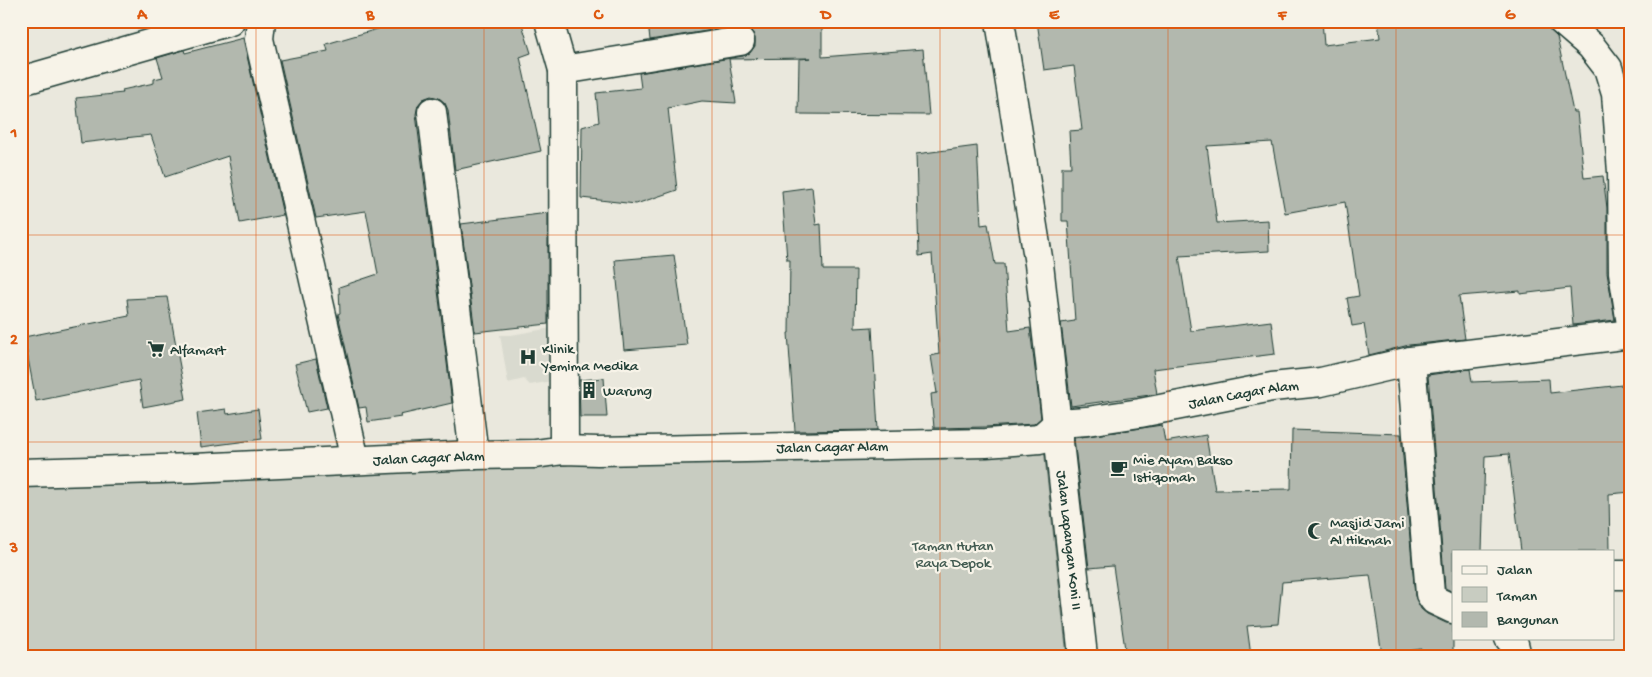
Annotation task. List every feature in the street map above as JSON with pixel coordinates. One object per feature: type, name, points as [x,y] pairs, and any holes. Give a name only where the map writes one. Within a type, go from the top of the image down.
[{"type":"street","points":[[21,81],[230,21]]},
{"type":"street","points":[[261,21],[259,39],[355,460]]},
{"type":"street","points":[[549,21],[563,70],[564,450]]},
{"type":"street","name":"Jalan Lapangan Koni II","points":[[1000,21],[1039,264],[1083,656]]},
{"type":"street","points":[[1562,21],[1591,46],[1608,68],[1616,94],[1622,172],[1623,272],[1631,324]]},
{"type":"street","points":[[563,70],[740,40]]},
{"type":"street","points":[[432,112],[474,455]]},
{"type":"street","name":"Jalan Cagar Alam","points":[[21,473],[534,454],[564,450],[633,451],[986,443],[1040,438],[1058,423],[1087,421],[1149,411],[1272,387],[1321,382],[1411,361],[1631,334]]},
{"type":"street","points":[[1411,361],[1430,594],[1434,600],[1452,609]]},
{"type":"street","points":[[1614,576],[1631,575]]},
{"type":"street","points":[[1511,640],[1517,656]]},
{"type":"shaded area","name":"Klinik Yemima Medika","points":[[551,328],[552,381],[530,385],[524,379],[508,383],[500,335]]},
{"type":"green space","name":"Taman Hutan Raya Depok","points":[[1044,449],[1067,656],[21,656],[21,480]]},
{"type":"building","points":[[145,21],[172,21],[147,28]]},
{"type":"building","points":[[405,21],[521,21],[531,53],[520,57],[541,151],[455,170],[448,110],[445,103],[439,98],[431,96],[423,99],[418,105],[416,114],[452,403],[400,415],[401,417],[368,422],[366,407],[359,408],[338,314],[340,313],[339,287],[378,274],[366,211],[316,218],[280,60],[328,51],[326,44]]},
{"type":"building","points":[[648,21],[822,21],[822,57],[923,49],[929,115],[798,114],[799,59],[811,58],[729,59],[736,103],[702,101],[668,108],[677,190],[636,204],[581,198],[582,127],[599,122],[596,93],[641,88],[639,73],[743,56],[750,53],[755,46],[755,38],[752,31],[746,27],[738,26],[650,40]]},
{"type":"building","points":[[1037,21],[1322,21],[1324,45],[1380,38],[1378,21],[1547,21],[1547,27],[1557,37],[1573,112],[1577,112],[1584,178],[1603,176],[1607,208],[1607,272],[1615,320],[1573,325],[1570,288],[1520,294],[1520,291],[1459,296],[1465,339],[1409,345],[1369,355],[1364,324],[1352,326],[1347,298],[1359,296],[1345,202],[1285,213],[1272,142],[1207,146],[1217,223],[1268,220],[1269,251],[1179,256],[1191,331],[1271,321],[1275,354],[1153,369],[1157,394],[1071,406],[1061,323],[1075,321],[1068,221],[1062,221],[1062,167],[1071,167],[1069,131],[1082,130],[1074,66],[1044,70]]},
{"type":"building","points":[[243,38],[283,215],[240,223],[228,156],[165,177],[151,135],[81,143],[76,98],[123,93],[122,90],[154,83],[154,79],[163,77],[157,58],[184,50],[185,53]]},
{"type":"building","points":[[977,146],[981,225],[988,224],[995,264],[1004,264],[1009,331],[1030,328],[1041,418],[1034,424],[934,428],[931,394],[937,393],[931,356],[939,354],[932,254],[919,256],[916,154]]},
{"type":"building","points":[[812,187],[816,225],[821,224],[823,270],[856,270],[855,328],[872,327],[878,430],[795,431],[788,333],[790,260],[787,260],[782,191]]},
{"type":"building","points":[[548,213],[548,324],[475,332],[461,224]]},
{"type":"building","points":[[674,255],[687,345],[624,350],[615,260]]},
{"type":"building","points":[[167,297],[186,399],[143,407],[139,380],[36,401],[24,337],[129,316],[127,299]]},
{"type":"building","points":[[316,359],[327,408],[307,412],[295,364]]},
{"type":"building","points":[[1470,369],[1472,382],[1549,379],[1550,393],[1631,384],[1631,492],[1609,494],[1610,550],[1521,550],[1509,454],[1485,456],[1482,550],[1452,550],[1452,592],[1445,588],[1428,375]]},
{"type":"building","name":"Warung","points":[[604,378],[607,417],[580,417],[579,380]]},
{"type":"building","points":[[226,409],[227,414],[258,409],[262,439],[201,447],[197,413]]},
{"type":"building","points":[[1162,425],[1165,442],[1206,435],[1215,490],[1291,489],[1292,430],[1401,434],[1415,596],[1421,609],[1427,614],[1452,624],[1453,656],[1421,656],[1421,649],[1382,655],[1370,575],[1282,582],[1278,624],[1247,626],[1251,656],[1126,656],[1113,566],[1089,568],[1074,438]]},
{"type":"place","name":"Alfamart","points":[[156,349]]},
{"type":"place","name":"Klinik Yemima Medika","points":[[528,357]]},
{"type":"place","name":"Warung","points":[[589,390]]},
{"type":"place","name":"Mie Ayam Bakso Istiqomah","points":[[1119,468]]},
{"type":"place","name":"Masjid Jami Al Hikmah","points":[[1316,531]]}]
